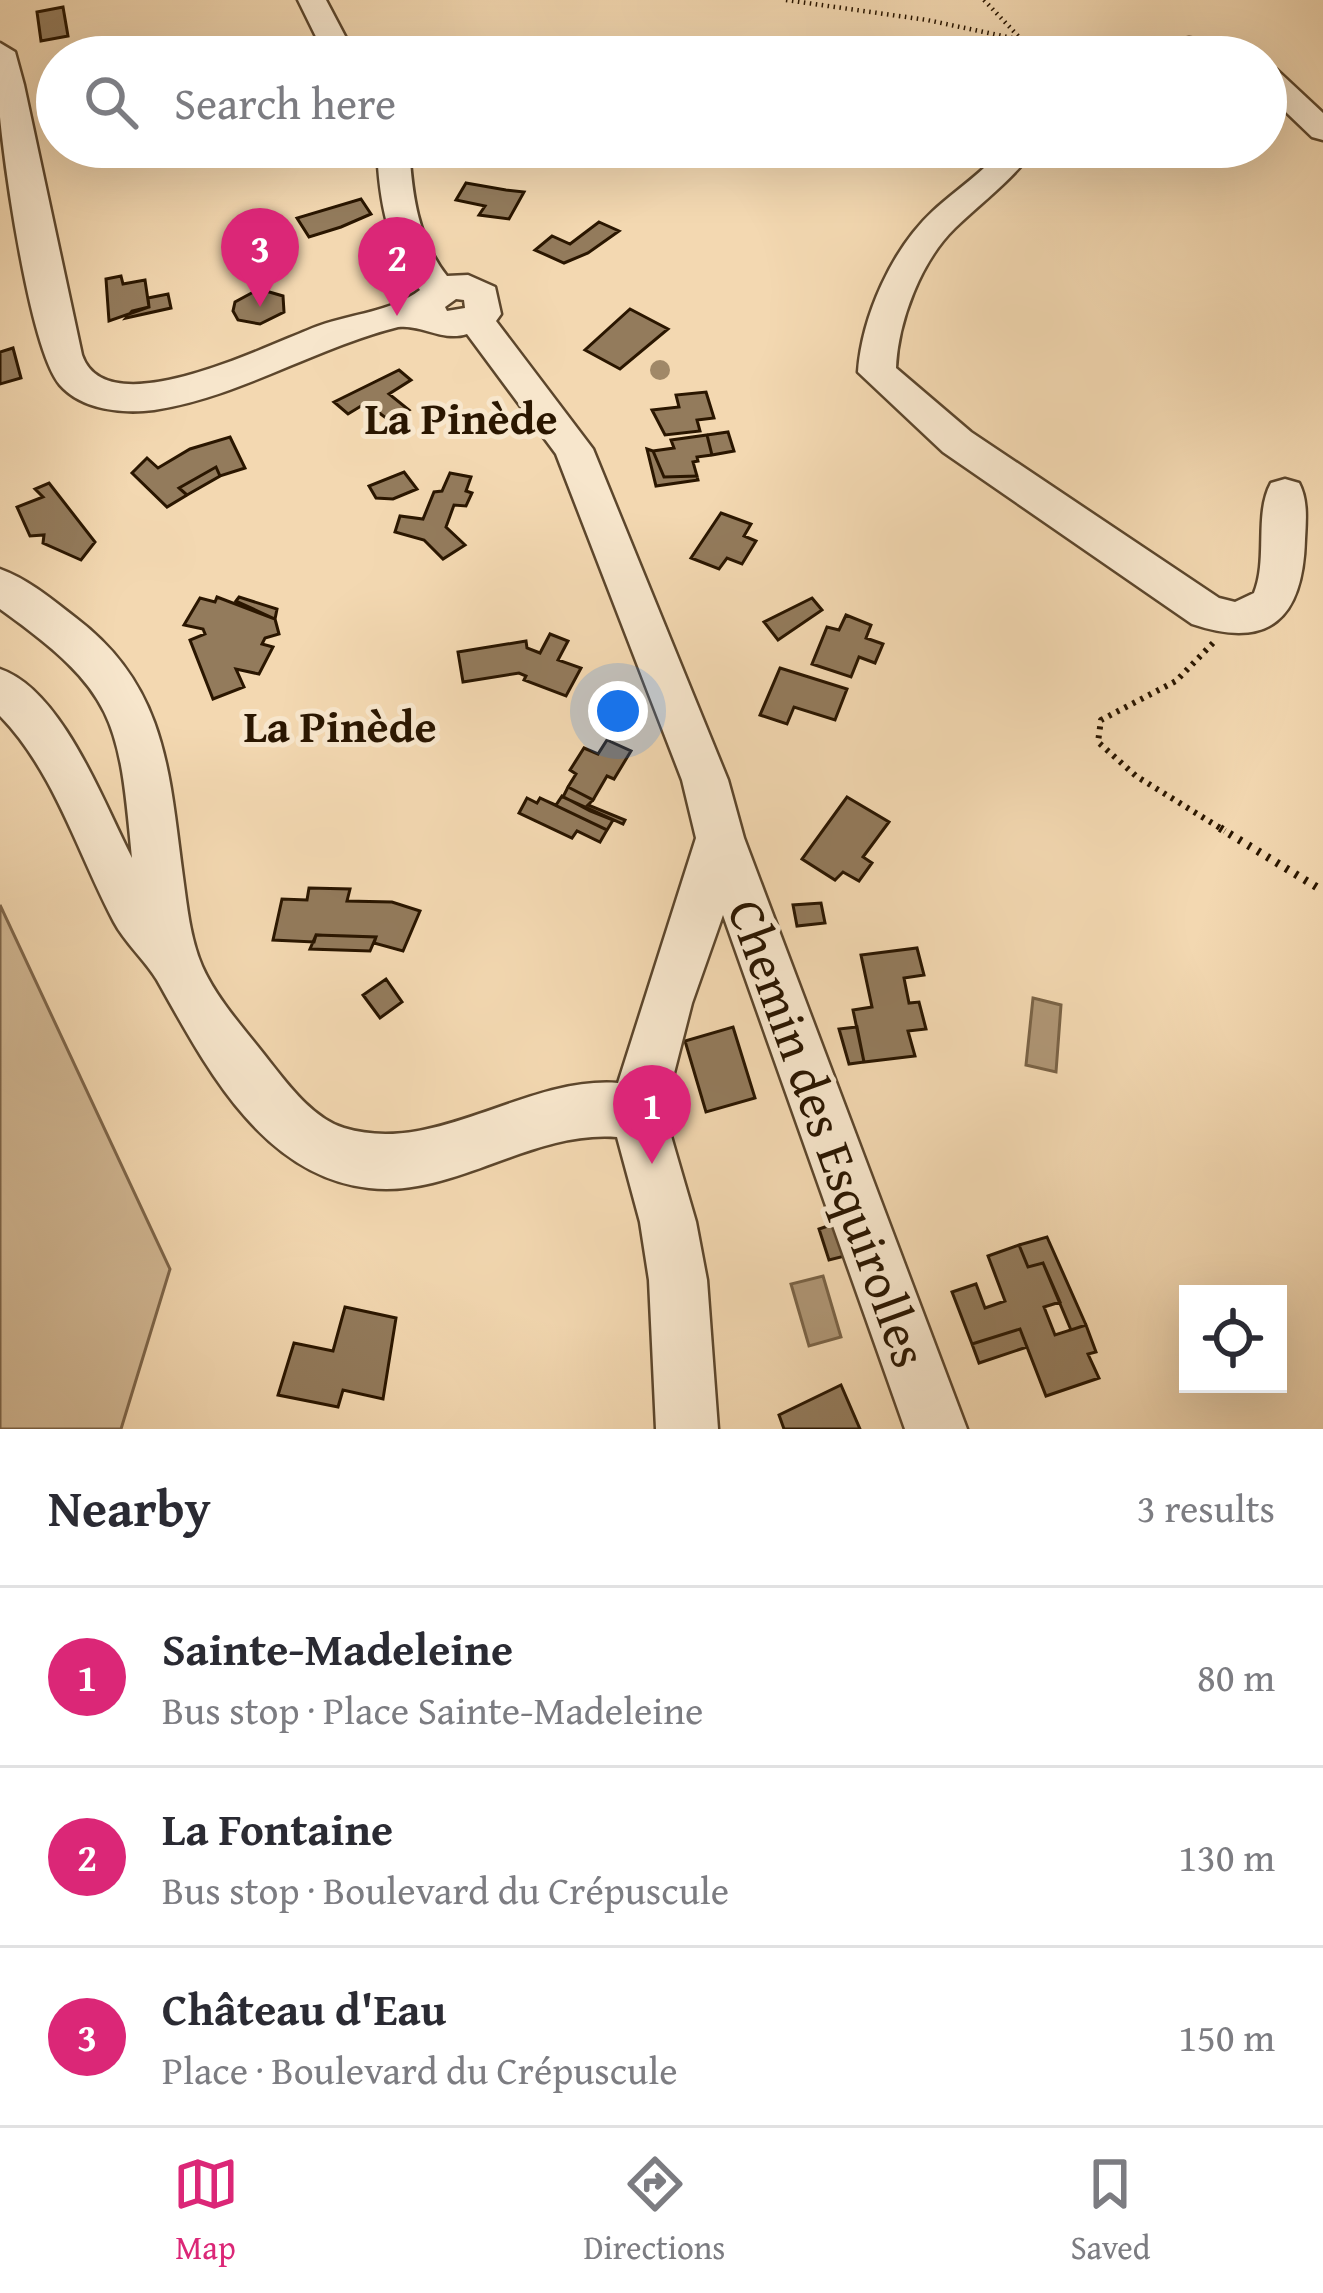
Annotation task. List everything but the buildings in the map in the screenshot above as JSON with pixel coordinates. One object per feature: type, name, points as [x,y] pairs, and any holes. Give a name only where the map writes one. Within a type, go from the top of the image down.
[{"type":"street","points":[[312,0],[330,36]]},
{"type":"street","points":[[0,52],[16,106],[44,279],[68,370],[92,389],[131,399],[166,394],[432,301],[398,222],[394,168]]},
{"type":"street","points":[[1287,96],[1323,130]]},
{"type":"street","points":[[1003,168],[933,231],[921,249],[883,332],[877,372],[958,442],[1207,612],[1228,620],[1244,622],[1258,616],[1274,599],[1283,566],[1285,494]]},
{"type":"street","name":"Chemin des Esquirolles","points":[[432,301],[440,324],[476,320],[574,449],[705,780],[720,838],[936,1429]]},
{"type":"street","points":[[0,586],[68,638],[101,669],[126,703],[147,792],[175,962]]},
{"type":"street","points":[[0,687],[41,728],[134,911],[175,962],[196,1004],[274,1108],[313,1143],[340,1156],[395,1161],[539,1116],[640,1096]]},
{"type":"street","points":[[687,1429],[678,1280],[640,1096],[709,886],[720,838]]},
{"type":"path","points":[[786,0],[1003,36]]},
{"type":"path","points":[[984,0],[1014,36]]},
{"type":"path","points":[[1228,620],[1197,669],[1101,720],[1098,742],[1136,776],[1323,891]]},
{"type":"shaded area","points":[[0,905],[170,1269],[121,1429],[0,1429]]},
{"type":"shaded area","points":[[1033,998],[1061,1005],[1056,1072],[1026,1065]]},
{"type":"shaded area","points":[[823,1276],[841,1337],[809,1346],[791,1284]]},
{"type":"place","name":"Château d'Eau","points":[[260,307]]},
{"type":"place","name":"La Fontaine","points":[[397,316]]},
{"type":"place","name":"Sainte-Madeleine","points":[[652,1164]]},
{"type":"district","name":"La Pinède","points":[[461,417]]},
{"type":"district","name":"La Pinède","points":[[340,725]]}]
